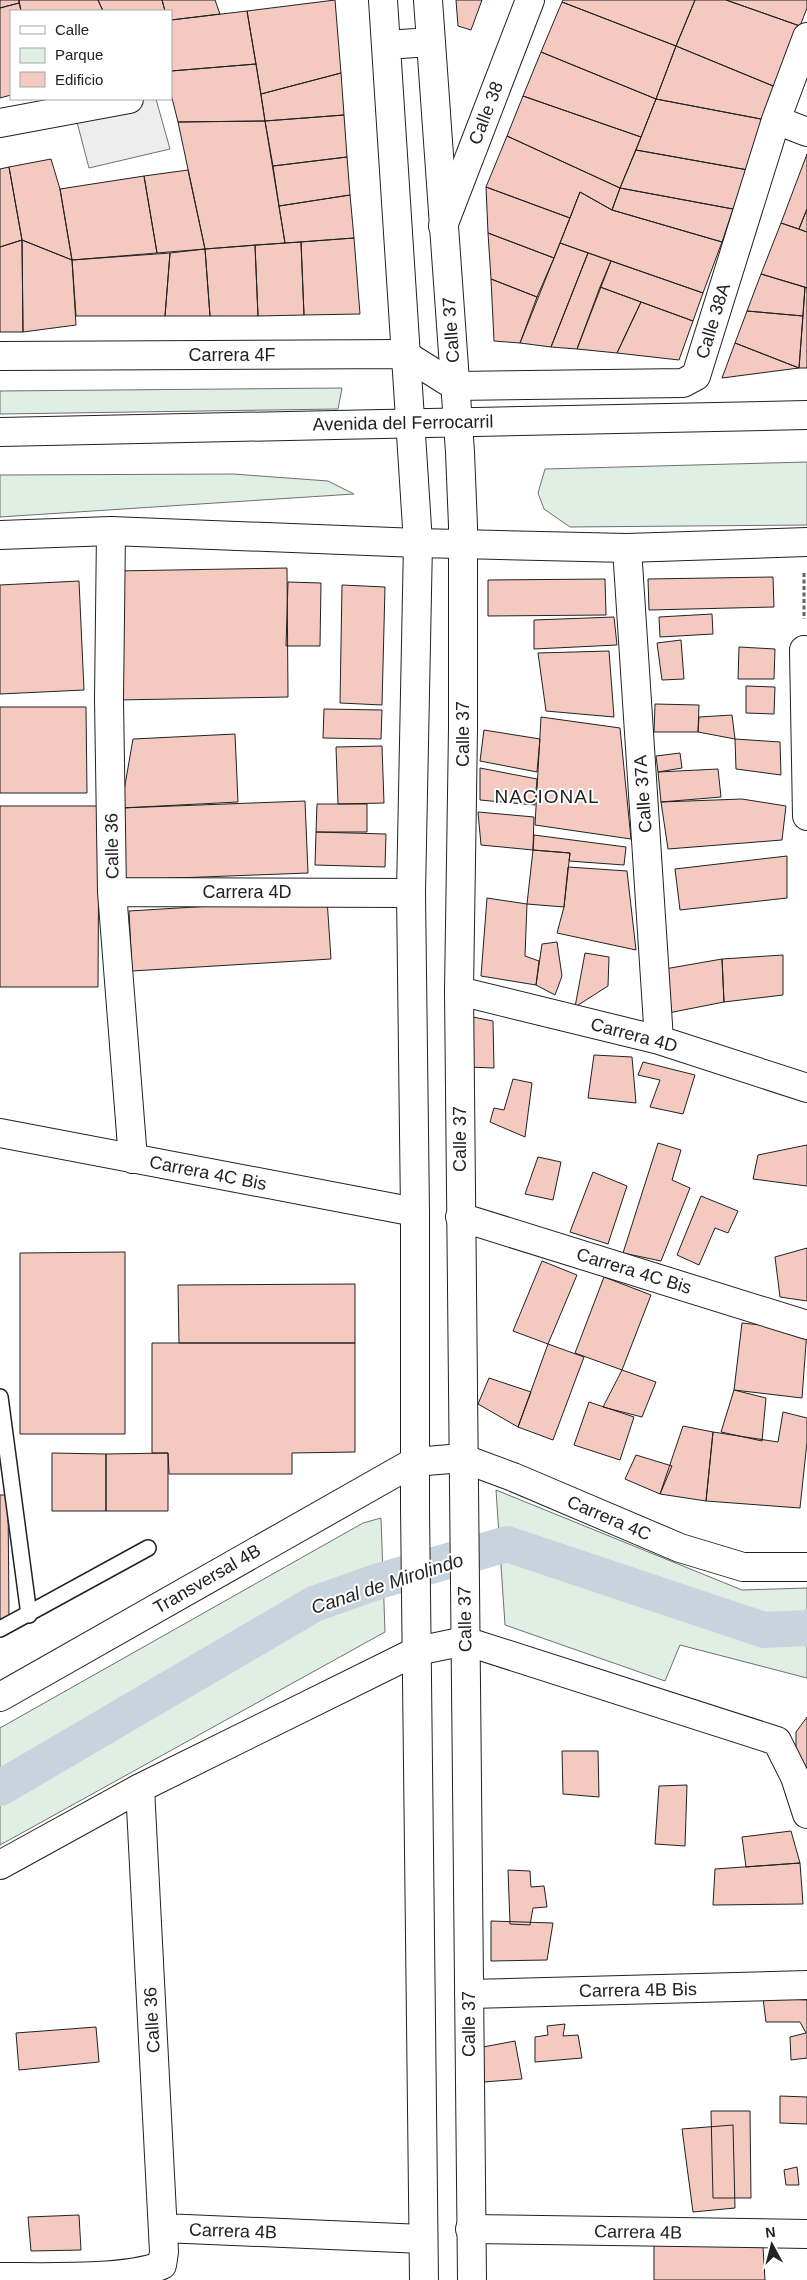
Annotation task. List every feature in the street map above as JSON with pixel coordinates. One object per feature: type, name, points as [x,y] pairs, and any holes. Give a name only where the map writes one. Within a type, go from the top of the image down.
[{"type":"street","points":[[383,0],[404,354],[411,422],[418,543],[411,893],[415,1212],[414,1508],[424,2280]]},
{"type":"street","name":"Calle 37","points":[[428,0],[458,421],[463,544],[463,729],[459,991],[460,1217],[472,2280]]},
{"type":"street","name":"Calle 38","points":[[443,226],[530,0]]},
{"type":"street","name":"Calle 38A","points":[[455,386],[683,383],[696,376],[776,120],[807,37]]},
{"type":"street","points":[[386,45],[431,42]]},
{"type":"street","points":[[0,123],[124,100]]},
{"type":"street","points":[[776,120],[807,132]]},
{"type":"street","points":[[404,354],[455,386]]},
{"type":"street","points":[[404,354],[458,421]]},
{"type":"street","name":"Carrera 4F","points":[[0,356],[404,354]]},
{"type":"street","name":"Avenida del Ferrocarril","points":[[0,432],[807,415]]},
{"type":"street","points":[[0,535],[112,531],[418,543],[627,548],[805,542]]},
{"type":"street","name":"Calle 36","points":[[112,531],[109,699],[112,892],[133,1159]]},
{"type":"street","name":"Calle 37A","points":[[627,548],[659,1040]]},
{"type":"street","points":[[804,650],[807,816]]},
{"type":"street","name":"Carrera 4D","points":[[112,892],[411,893]]},
{"type":"street","name":"Carrera 4D","points":[[459,991],[659,1040],[807,1088]]},
{"type":"street","name":"Carrera 4C Bis","points":[[0,1133],[415,1212]]},
{"type":"street","name":"Carrera 4C Bis","points":[[460,1217],[807,1325]]},
{"type":"street","name":"Carrera 4C","points":[[414,1462],[462,1458],[522,1480],[680,1548],[743,1567],[807,1567]]},
{"type":"street","name":"Transversal 4B","points":[[0,1697],[414,1462]]},
{"type":"street","points":[[0,1865],[417,1639],[465,1641],[777,1741],[795,1777],[807,1814]]},
{"type":"street","name":"Calle 36","points":[[140,1788],[164,2240]]},
{"type":"street","name":"Carrera 4B Bis","points":[[469,1994],[807,1985]]},
{"type":"street","name":"Carrera 4B","points":[[470,2229],[807,2234]]},
{"type":"street","name":"Carrera 4B","points":[[164,2240],[423,2239]]},
{"type":"street","points":[[0,2277],[128,2277],[150,2272],[162,2265],[164,2240]]},
{"type":"lane","points":[[0,1396],[29,1615]]},
{"type":"lane","points":[[0,1629],[29,1615],[148,1548]]},
{"type":"path","points":[[804,650],[805,542]]},
{"type":"green space","points":[[342,388],[338,409],[0,414],[0,391]]},
{"type":"green space","points":[[807,462],[807,525],[570,527],[544,509],[538,493],[545,469]]},
{"type":"green space","points":[[233,474],[328,481],[354,494],[0,517],[0,475]]},
{"type":"green space","points":[[496,1490],[742,1590],[807,1588],[807,1678],[680,1645],[665,1681],[505,1625]]},
{"type":"green space","points":[[381,1518],[385,1632],[0,1845],[0,1728],[363,1523]]},
{"type":"shaded area","points":[[71,100],[156,100],[170,149],[89,168]]},
{"type":"building","points":[[0,0],[19,0],[19,3],[0,8]]},
{"type":"building","points":[[19,0],[98,0],[103,10],[21,10]]},
{"type":"building","points":[[98,0],[162,0],[165,10],[103,10]]},
{"type":"building","points":[[162,0],[215,0],[220,14],[172,20],[172,10],[165,10]]},
{"type":"building","points":[[335,0],[341,73],[261,94],[247,11]]},
{"type":"building","points":[[456,0],[482,0],[471,30],[458,26]]},
{"type":"building","points":[[563,0],[695,0],[676,46],[562,2]]},
{"type":"building","points":[[695,0],[726,0],[800,26],[778,88],[676,46]]},
{"type":"building","points":[[726,0],[807,0],[807,8],[800,26]]},
{"type":"building","points":[[562,2],[676,46],[656,99],[541,52]]},
{"type":"building","points":[[19,3],[21,10],[10,10],[10,95],[0,98],[0,8]]},
{"type":"building","points":[[247,11],[256,64],[172,71],[172,20]]},
{"type":"building","points":[[676,46],[778,88],[766,120],[656,99]]},
{"type":"building","points":[[541,52],[656,99],[641,137],[523,96]]},
{"type":"building","points":[[256,64],[265,121],[178,122],[172,98],[172,71]]},
{"type":"building","points":[[341,73],[344,115],[265,121],[261,94]]},
{"type":"building","points":[[523,96],[641,137],[620,188],[507,136]]},
{"type":"building","points":[[656,99],[766,120],[748,170],[636,150]]},
{"type":"building","points":[[344,115],[347,157],[273,166],[265,121]]},
{"type":"building","points":[[265,121],[285,243],[205,249],[178,122]]},
{"type":"building","points":[[507,136],[620,188],[612,210],[580,192],[570,218],[486,187]]},
{"type":"building","points":[[636,150],[748,170],[733,209],[620,188]]},
{"type":"building","points":[[807,154],[807,209],[799,229],[781,223]]},
{"type":"building","points":[[347,157],[350,195],[279,206],[273,166]]},
{"type":"building","points":[[51,159],[60,189],[72,260],[22,240],[9,167]]},
{"type":"building","points":[[9,167],[22,240],[0,247],[0,169]]},
{"type":"building","points":[[188,170],[205,249],[157,253],[144,176]]},
{"type":"building","points":[[144,176],[157,253],[72,260],[60,189]]},
{"type":"building","points":[[486,187],[570,218],[554,258],[488,233]]},
{"type":"building","points":[[620,188],[733,209],[722,242],[612,210]]},
{"type":"building","points":[[580,192],[612,210],[722,242],[703,293],[560,243]]},
{"type":"building","points":[[350,195],[354,238],[285,243],[279,206]]},
{"type":"building","points":[[807,209],[807,232],[799,229]]},
{"type":"building","points":[[781,223],[807,232],[807,288],[761,274]]},
{"type":"building","points":[[488,233],[554,258],[537,297],[491,279]]},
{"type":"building","points":[[354,238],[360,314],[304,315],[301,242]]},
{"type":"building","points":[[22,240],[23,332],[0,332],[0,247]]},
{"type":"building","points":[[22,240],[72,260],[76,325],[23,332]]},
{"type":"building","points":[[301,242],[304,315],[258,316],[255,245]]},
{"type":"building","points":[[560,243],[588,253],[551,347],[520,343]]},
{"type":"building","points":[[255,245],[258,316],[210,316],[205,249]]},
{"type":"building","points":[[205,249],[210,316],[165,316],[170,253]]},
{"type":"building","points":[[170,253],[165,316],[76,316],[72,260]]},
{"type":"building","points":[[588,253],[611,261],[577,349],[551,347]]},
{"type":"building","points":[[611,261],[703,293],[693,321],[600,287]]},
{"type":"building","points":[[761,274],[805,287],[803,316],[747,311]]},
{"type":"building","points":[[491,279],[537,297],[520,343],[494,341]]},
{"type":"building","points":[[600,287],[641,302],[617,353],[577,349]]},
{"type":"building","points":[[805,287],[807,288],[807,368],[799,368]]},
{"type":"building","points":[[641,302],[693,321],[679,360],[617,353]]},
{"type":"building","points":[[747,311],[803,316],[799,368],[735,343]]},
{"type":"building","points":[[735,343],[799,368],[722,378]]},
{"type":"building","points":[[287,568],[288,697],[117,700],[116,571]]},
{"type":"building","points":[[773,577],[774,607],[649,610],[648,579]]},
{"type":"building","points":[[605,579],[606,615],[488,616],[488,580]]},
{"type":"building","points":[[79,581],[84,690],[0,694],[0,585]]},
{"type":"building","points":[[288,582],[321,583],[320,646],[286,646]]},
{"type":"building","points":[[342,585],[385,587],[382,705],[340,703]]},
{"type":"building","points":[[712,614],[713,634],[660,637],[659,617]]},
{"type":"building","points":[[614,617],[617,645],[534,649],[534,620]]},
{"type":"building","points":[[681,640],[684,679],[662,680],[657,643]]},
{"type":"building","points":[[739,647],[775,649],[774,679],[738,679]]},
{"type":"building","points":[[609,651],[614,717],[546,711],[538,653]]},
{"type":"building","points":[[746,686],[775,687],[774,714],[746,713]]},
{"type":"building","points":[[655,704],[699,705],[698,732],[654,732]]},
{"type":"building","points":[[0,707],[86,707],[87,793],[0,793]]},
{"type":"building","points":[[324,709],[382,710],[381,739],[323,738]]},
{"type":"building","points":[[732,715],[735,739],[698,732],[699,717]]},
{"type":"building","points":[[541,717],[620,728],[631,839],[535,825]]},
{"type":"building","points":[[484,730],[540,739],[537,772],[480,761]]},
{"type":"building","points":[[235,734],[238,802],[121,808],[133,739]]},
{"type":"building","points":[[735,739],[780,742],[781,775],[736,769]]},
{"type":"building","points":[[382,746],[384,803],[338,804],[336,747]]},
{"type":"building","points":[[680,753],[682,768],[658,772],[656,756]]},
{"type":"building","points":[[480,768],[537,779],[535,805],[480,800]]},
{"type":"building","points":[[718,769],[721,797],[661,802],[658,772]]},
{"type":"building","points":[[742,799],[786,806],[782,840],[668,849],[661,802]]},
{"type":"building","points":[[305,801],[308,873],[123,880],[121,808]]},
{"type":"building","points":[[317,804],[367,804],[367,832],[316,832]]},
{"type":"building","points":[[0,806],[99,806],[98,987],[0,987]]},
{"type":"building","points":[[478,812],[534,817],[533,850],[481,845]]},
{"type":"building","points":[[316,832],[386,834],[385,867],[315,865]]},
{"type":"building","points":[[534,835],[626,847],[624,865],[569,861],[570,853],[533,850]]},
{"type":"building","points":[[533,850],[570,853],[564,907],[527,904]]},
{"type":"building","points":[[787,856],[787,898],[680,910],[675,869]]},
{"type":"building","points":[[568,867],[627,871],[636,950],[557,933],[564,907]]},
{"type":"building","points":[[487,898],[527,904],[525,956],[539,961],[536,985],[481,976]]},
{"type":"building","points":[[327,899],[331,959],[132,971],[129,911]]},
{"type":"building","points":[[557,942],[562,976],[555,995],[536,985],[542,944]]},
{"type":"building","points":[[585,953],[609,957],[608,986],[575,1007]]},
{"type":"building","points":[[783,955],[783,995],[724,1002],[722,959]]},
{"type":"building","points":[[722,959],[724,1002],[658,1015],[659,970]]},
{"type":"building","points":[[463,1015],[493,1021],[494,1068],[467,1067]]},
{"type":"building","points":[[594,1055],[632,1057],[636,1103],[588,1098]]},
{"type":"building","points":[[643,1062],[695,1075],[683,1114],[650,1107],[660,1080],[638,1075]]},
{"type":"building","points":[[513,1079],[532,1083],[525,1137],[490,1122],[494,1108],[504,1110]]},
{"type":"building","points":[[658,1143],[681,1150],[672,1180],[690,1188],[661,1261],[623,1253]]},
{"type":"building","points":[[807,1145],[807,1186],[753,1179],[758,1155]]},
{"type":"building","points":[[538,1157],[561,1162],[553,1200],[525,1194]]},
{"type":"building","points":[[593,1172],[627,1186],[608,1244],[570,1232]]},
{"type":"building","points":[[701,1196],[738,1211],[728,1233],[715,1228],[699,1265],[677,1255]]},
{"type":"building","points":[[807,1248],[807,1301],[780,1297],[775,1257]]},
{"type":"building","points":[[125,1252],[125,1434],[20,1434],[20,1253]]},
{"type":"building","points":[[542,1261],[577,1275],[548,1344],[513,1331]]},
{"type":"building","points":[[604,1277],[651,1295],[622,1370],[575,1353]]},
{"type":"building","points":[[355,1284],[355,1343],[179,1343],[178,1285]]},
{"type":"building","points":[[742,1323],[807,1330],[802,1398],[734,1390]]},
{"type":"building","points":[[152,1343],[355,1343],[355,1452],[292,1453],[292,1474],[169,1474],[168,1453],[152,1453]]},
{"type":"building","points":[[548,1344],[584,1357],[553,1440],[518,1427]]},
{"type":"building","points":[[622,1370],[656,1382],[642,1417],[603,1407]]},
{"type":"building","points":[[489,1378],[531,1392],[518,1427],[478,1404]]},
{"type":"building","points":[[734,1390],[766,1398],[762,1441],[721,1432]]},
{"type":"building","points":[[589,1402],[634,1417],[620,1460],[574,1445]]},
{"type":"building","points":[[783,1412],[807,1418],[807,1442],[800,1508],[706,1501],[713,1432],[778,1442]]},
{"type":"building","points":[[683,1426],[713,1432],[706,1501],[660,1494]]},
{"type":"building","points":[[52,1453],[106,1454],[106,1511],[52,1511]]},
{"type":"building","points":[[168,1453],[168,1511],[106,1511],[106,1454]]},
{"type":"building","points":[[636,1455],[672,1466],[660,1494],[625,1479]]},
{"type":"building","points":[[0,1495],[8,1495],[9,1619],[0,1619]]},
{"type":"building","points":[[807,1717],[807,1767],[796,1771],[796,1732]]},
{"type":"building","points":[[562,1751],[598,1751],[599,1797],[563,1794]]},
{"type":"building","points":[[687,1785],[685,1846],[655,1844],[659,1786]]},
{"type":"building","points":[[791,1831],[800,1863],[746,1867],[742,1837]]},
{"type":"building","points":[[800,1863],[803,1904],[713,1905],[715,1869]]},
{"type":"building","points":[[508,1870],[530,1871],[531,1887],[544,1886],[547,1907],[533,1908],[530,1925],[510,1924]]},
{"type":"building","points":[[491,1921],[553,1923],[547,1960],[491,1961]]},
{"type":"building","points":[[763,1998],[807,2000],[807,2058],[791,2060],[790,2037],[806,2033],[800,2022],[766,2022]]},
{"type":"building","points":[[565,2024],[563,2036],[578,2035],[582,2058],[535,2062],[535,2037],[548,2035],[547,2026]]},
{"type":"building","points":[[96,2027],[99,2062],[19,2070],[16,2033]]},
{"type":"building","points":[[515,2041],[522,2079],[484,2082],[483,2047]]},
{"type":"building","points":[[780,2096],[807,2097],[807,2124],[780,2123]]},
{"type":"building","points":[[711,2111],[750,2111],[751,2198],[713,2198]]},
{"type":"building","points":[[733,2125],[735,2208],[693,2212],[682,2129]]},
{"type":"building","points":[[797,2167],[799,2185],[786,2185],[784,2170]]},
{"type":"building","points":[[79,2215],[81,2250],[31,2251],[28,2217]]},
{"type":"building","points":[[654,2243],[763,2247],[765,2280],[654,2280]]},
{"type":"waterway","name":"Canal de Mirolindo","points":[[0,1788],[314,1604],[379,1581],[507,1544],[764,1630],[807,1628]]},
{"type":"district","name":"NACIONAL","points":[[547,796]]}]
